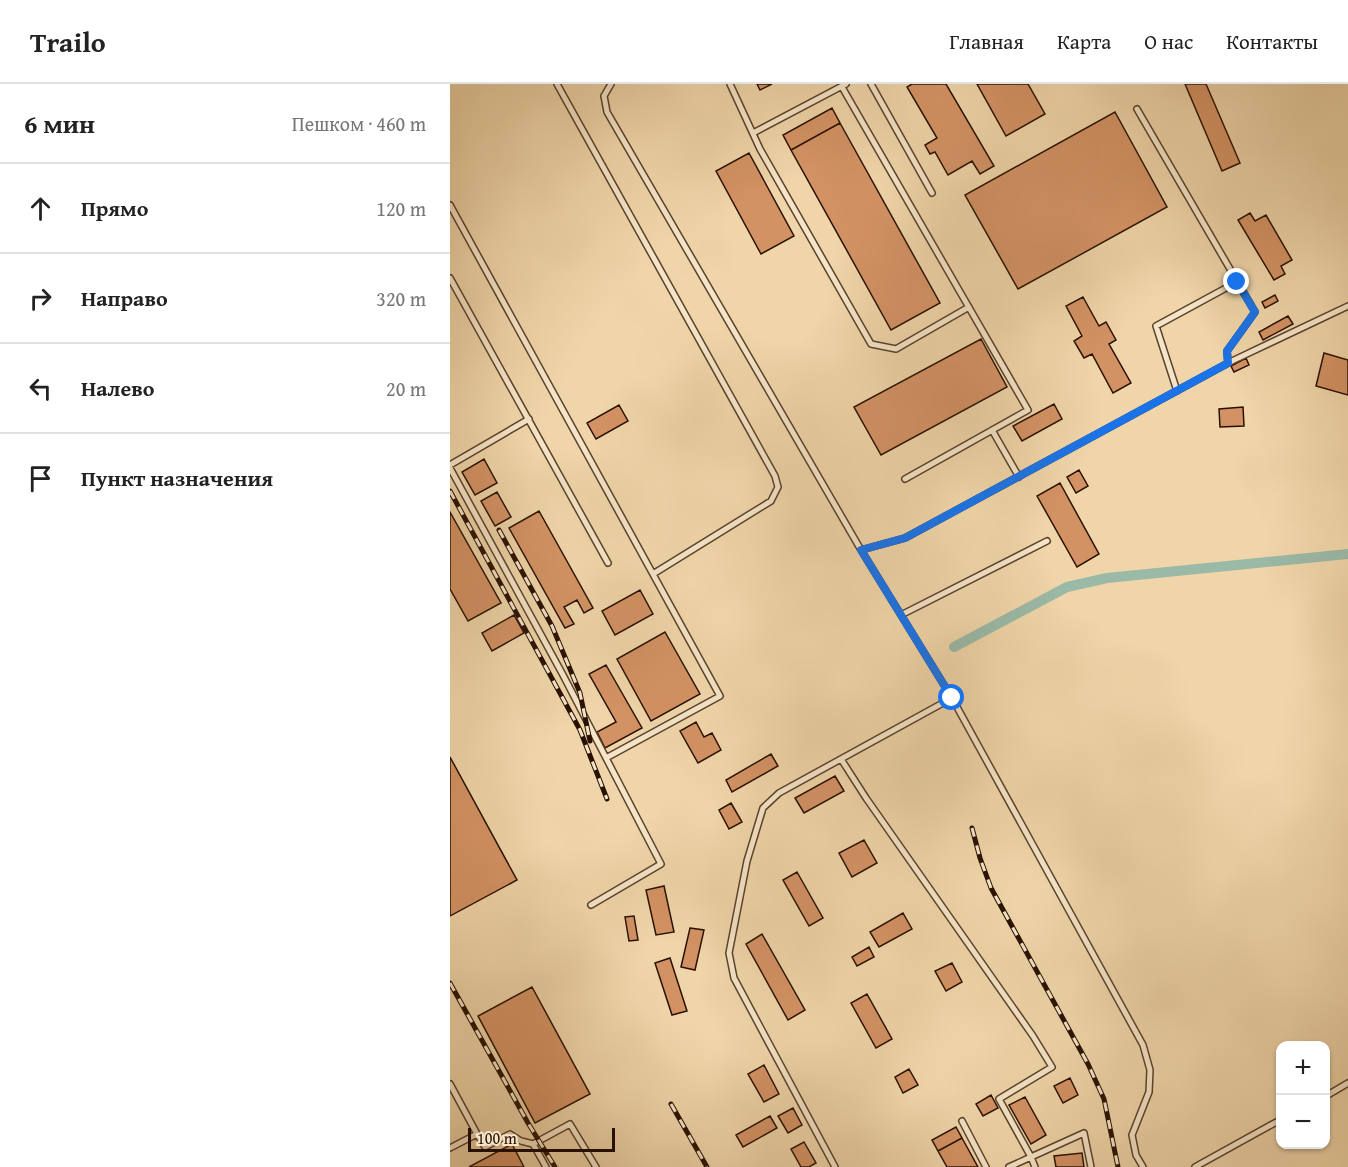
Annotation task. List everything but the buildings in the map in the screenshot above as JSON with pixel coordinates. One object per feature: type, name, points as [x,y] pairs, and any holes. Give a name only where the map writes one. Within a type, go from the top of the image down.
[{"type":"lane","points":[[557,84],[775,476],[778,487],[771,501],[653,574]]},
{"type":"lane","points":[[611,84],[604,96],[607,112],[861,550],[952,698],[1143,1045],[1150,1070],[1149,1092],[1132,1135],[1136,1155],[1143,1167]]},
{"type":"lane","points":[[730,84],[760,149],[871,344],[896,349],[969,307]]},
{"type":"lane","points":[[871,84],[932,193]]},
{"type":"lane","points":[[753,133],[844,85],[1028,410],[905,479]]},
{"type":"lane","points":[[1137,109],[1255,312],[1227,351],[1228,363]]},
{"type":"lane","points":[[450,205],[720,696],[606,758]]},
{"type":"lane","points":[[450,278],[608,562]]},
{"type":"lane","points":[[1177,391],[1156,326],[1237,282]]},
{"type":"lane","points":[[861,550],[905,538],[1228,363],[1348,306]]},
{"type":"lane","points":[[529,419],[450,466],[563,675],[661,864],[591,905]]},
{"type":"lane","points":[[992,430],[1019,477]]},
{"type":"lane","points":[[901,615],[1047,541]]},
{"type":"lane","points":[[835,1167],[734,978],[729,953],[747,861],[763,808],[779,793],[952,698]]},
{"type":"lane","points":[[841,759],[1033,1036],[1052,1067],[999,1099],[1035,1167]]},
{"type":"lane","points":[[1328,1095],[1348,1083]]},
{"type":"lane","points":[[450,1084],[484,1147],[510,1134],[521,1141],[533,1144],[570,1124],[596,1167]]},
{"type":"lane","points":[[962,1121],[986,1167]]},
{"type":"lane","points":[[1195,1167],[1276,1123]]},
{"type":"lane","points":[[1009,1167],[1084,1132],[1091,1167]]},
{"type":"lane","points":[[450,1148],[477,1134]]},
{"type":"lane","points":[[533,1144],[546,1167]]},
{"type":"waterway","points":[[954,647],[1067,587],[1107,578],[1348,554]]},
{"type":"railway","points":[[450,491],[580,730],[607,799]]},
{"type":"railway","points":[[499,530],[552,626],[580,693],[590,741]]},
{"type":"railway","points":[[972,828],[991,888],[1088,1064],[1104,1099],[1118,1167]]},
{"type":"railway","points":[[450,983],[555,1167]]},
{"type":"railway","points":[[671,1104],[707,1167]]},
{"type":"route","points":[[952,698],[861,550],[905,538],[1228,363],[1227,351],[1255,312],[1237,282]]}]
